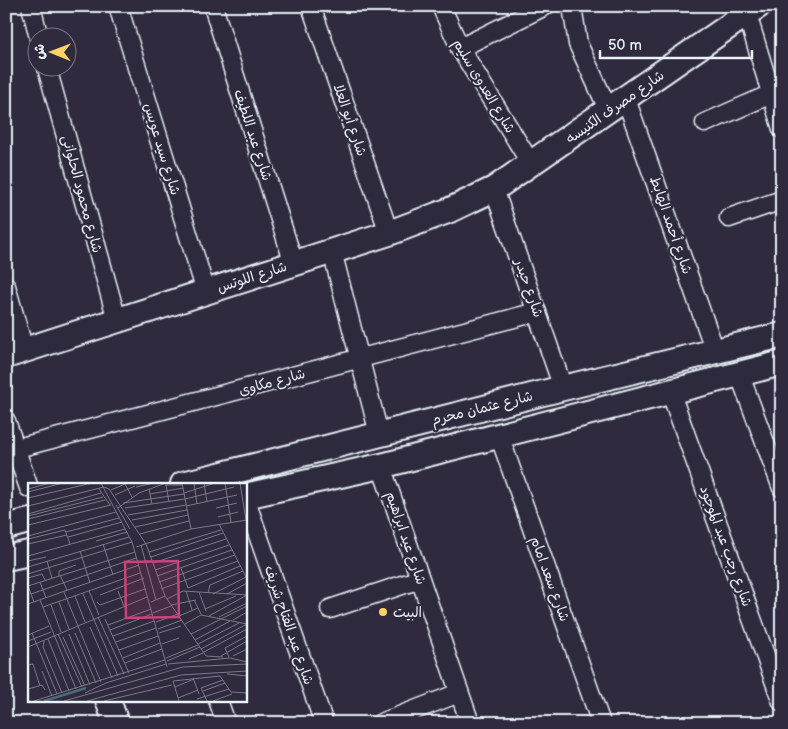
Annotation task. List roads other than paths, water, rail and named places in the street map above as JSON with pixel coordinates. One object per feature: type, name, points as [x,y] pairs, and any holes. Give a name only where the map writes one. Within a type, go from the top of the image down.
[{"type":"main road","name":"شارع مصرف الكنيسه","points":[[494,189],[753,10]]},
{"type":"main road","name":"شارع اللوتس","points":[[15,353],[389,233],[450,210],[494,189]]},
{"type":"main road","name":"شارع عثمان محرم","points":[[192,483],[238,478],[379,434],[782,335]]},
{"type":"main road","points":[[246,497],[382,466],[782,362]]},
{"type":"main road","points":[[6,527],[28,521]]},
{"type":"main road","points":[[6,558],[28,553]]},
{"type":"main road","points":[[109,702],[116,723]]},
{"type":"street","points":[[31,6],[36,28]]},
{"type":"street","name":"شارع سيد عويس","points":[[118,6],[206,292]]},
{"type":"street","name":"شارع عبد اللطيف","points":[[213,6],[294,264]]},
{"type":"street","name":"شارع أبو العلا","points":[[311,6],[389,233]]},
{"type":"street","name":"شارع العدوى سليم","points":[[441,6],[460,48],[531,164]]},
{"type":"street","points":[[460,48],[545,6]]},
{"type":"street","name":"شارع أحمد الهابط","points":[[572,6],[578,44],[618,105],[715,351]]},
{"type":"street","points":[[753,10],[771,94],[782,129]]},
{"type":"street","name":"شارع محمود الحلوانى","points":[[51,78],[117,320]]},
{"type":"street","points":[[705,123],[771,94]]},
{"type":"street","name":"شارع حيدر","points":[[494,189],[563,388]]},
{"type":"street","points":[[729,218],[782,200]]},
{"type":"street","points":[[332,252],[379,434]]},
{"type":"street","points":[[6,286],[15,353]]},
{"type":"street","name":"شارع مكاوى","points":[[11,449],[537,312]]},
{"type":"street","points":[[739,373],[782,488]]},
{"type":"street","name":"شارع رجب عبد الموجود","points":[[670,390],[782,702]]},
{"type":"street","points":[[6,422],[11,449],[28,486]]},
{"type":"street","name":"شارع سعد امام","points":[[499,436],[601,723]]},
{"type":"street","name":"شارع عيد ابراهيم","points":[[382,466],[470,723]]},
{"type":"street","name":"شارع عبد الفتاح شريف","points":[[246,500],[324,723]]},
{"type":"street","points":[[330,609],[420,579]]},
{"type":"street","points":[[381,723],[459,693]]},
{"type":"street","points":[[219,702],[226,723]]},
{"type":"place","name":"البيت","points":[[383,612]]}]
